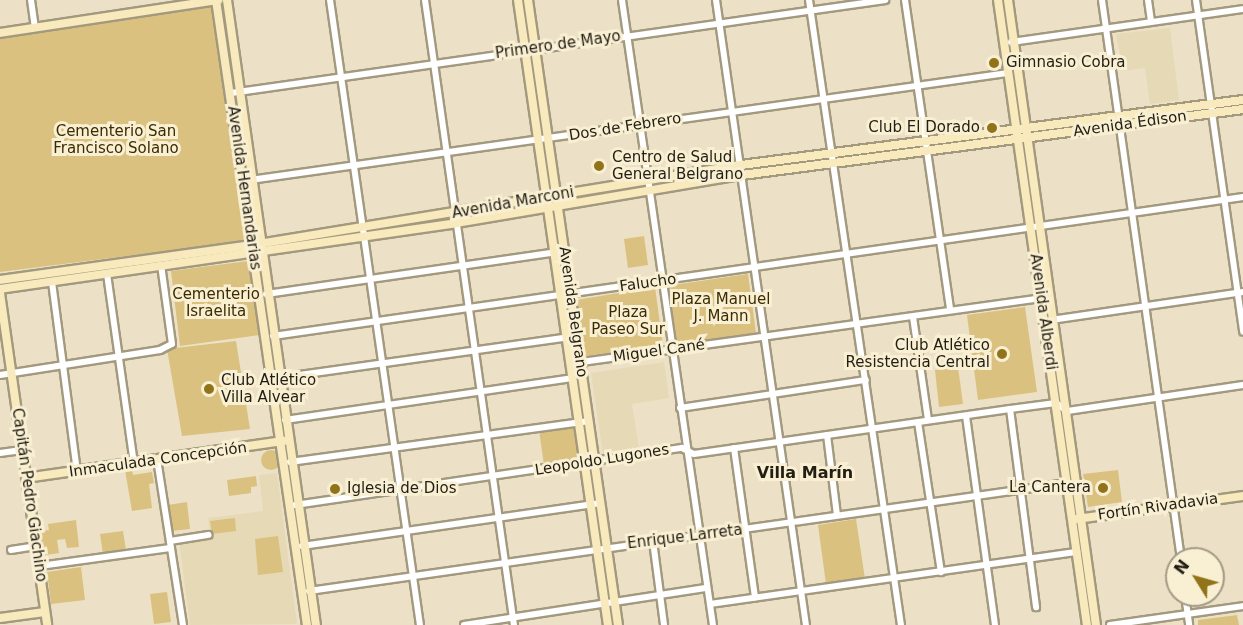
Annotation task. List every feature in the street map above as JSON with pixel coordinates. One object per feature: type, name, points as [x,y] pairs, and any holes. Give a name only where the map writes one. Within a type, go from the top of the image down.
[{"type":"main road","name":"Avenida Hernandarias","points":[[216,0],[253,179],[262,242],[256,250],[259,295],[289,505],[316,625]]},
{"type":"main road","points":[[0,33],[225,0]]},
{"type":"main road","name":"Avenida Hernandarias","points":[[225,0],[243,181],[256,250],[269,294],[299,504],[300,546]]},
{"type":"main road","name":"Avenida Belgrano","points":[[518,0],[530,50],[565,250],[566,337],[591,505],[602,547],[610,603],[609,625]]},
{"type":"main road","name":"Avenida Belgrano","points":[[528,0],[530,50]]},
{"type":"main road","name":"Avenida Alberdi","points":[[998,0],[1027,130],[1021,135]]},
{"type":"main road","name":"Avenida Alberdi","points":[[1008,0],[1008,73],[1040,226],[1050,297],[1048,320],[1056,403],[1067,483],[1078,519],[1077,552],[1087,625]]},
{"type":"main road","name":"Avenida Édison","points":[[1027,130],[1211,108],[1243,100]]},
{"type":"main road","name":"Avenida Édison","points":[[1211,108],[1243,109]]},
{"type":"main road","name":"Avenida Édison","points":[[1021,135],[1118,120]]},
{"type":"main road","name":"Avenida Alberdi","points":[[1021,135],[1030,228],[1040,298],[1048,320],[1066,411],[1078,519],[1096,625]]},
{"type":"main road","name":"Avenida Marconi","points":[[262,242],[547,198],[647,179],[925,139],[1021,135]]},
{"type":"main road","name":"Avenida Marconi","points":[[0,280],[364,237],[649,189],[1021,135]]},
{"type":"main road","name":"Avenida Belgrano","points":[[544,139],[548,207],[555,252],[581,362],[601,503],[602,547]]},
{"type":"main road","name":"Avenida Marconi","points":[[0,291],[256,250]]},
{"type":"main road","name":"Capitán Pedro Giachino","points":[[0,291],[47,625]]},
{"type":"main road","name":"Inmaculada Concepción","points":[[26,478],[290,441]]},
{"type":"main road","name":"Fortín Rivadavia","points":[[1078,519],[1243,496]]},
{"type":"main road","name":"Avenida Hernandarias","points":[[307,591],[307,625]]},
{"type":"main road","name":"Avenida Belgrano","points":[[610,603],[618,625]]},
{"type":"main road","points":[[0,618],[45,612]]},
{"type":"street","points":[[31,0],[35,28]]},
{"type":"street","points":[[330,0],[420,625]]},
{"type":"street","points":[[425,0],[513,622]]},
{"type":"street","points":[[622,0],[713,625]]},
{"type":"street","points":[[716,0],[806,625]]},
{"type":"street","points":[[809,0],[901,625]]},
{"type":"street","name":"Primero de Mayo","points":[[235,92],[885,0]]},
{"type":"street","points":[[905,0],[950,310]]},
{"type":"street","points":[[1102,0],[1178,547]]},
{"type":"street","points":[[1148,0],[1151,21]]},
{"type":"street","points":[[1196,0],[1222,199],[1240,292],[1243,333]]},
{"type":"street","points":[[1009,42],[1243,9]]},
{"type":"street","name":"Dos de Febrero","points":[[243,181],[1008,73]]},
{"type":"street","name":"Falucho","points":[[265,336],[1243,197]]},
{"type":"street","points":[[259,295],[565,250]]},
{"type":"street","points":[[0,375],[160,350],[172,344],[161,265]]},
{"type":"street","points":[[107,274],[134,463]]},
{"type":"street","points":[[52,282],[77,472]]},
{"type":"street","points":[[1048,320],[1240,292]]},
{"type":"street","name":"Miguel Cané","points":[[581,362],[1050,297]]},
{"type":"street","points":[[913,317],[928,420]]},
{"type":"street","points":[[271,379],[576,336]]},
{"type":"street","points":[[277,421],[388,407],[572,378],[581,362]]},
{"type":"street","points":[[680,408],[866,380]]},
{"type":"street","points":[[1056,403],[1066,411],[1243,385]]},
{"type":"street","name":"Leopoldo Lugones","points":[[289,505],[595,461],[687,449],[694,454],[1056,403]]},
{"type":"street","points":[[1010,409],[1032,557],[1029,561],[1036,607]]},
{"type":"street","points":[[966,416],[995,625]]},
{"type":"street","points":[[283,463],[589,421]]},
{"type":"street","points":[[918,422],[941,572]]},
{"type":"street","points":[[827,435],[837,515]]},
{"type":"street","points":[[734,448],[755,598]]},
{"type":"street","points":[[0,453],[22,450]]},
{"type":"street","points":[[157,459],[183,625]]},
{"type":"street","name":"Enrique Larreta","points":[[307,591],[602,547],[746,529],[1067,483]]},
{"type":"street","points":[[300,546],[499,520],[601,503]]},
{"type":"street","points":[[39,566],[170,544],[209,535]]},
{"type":"street","points":[[653,541],[664,625]]},
{"type":"street","points":[[11,550],[36,546]]},
{"type":"street","points":[[710,604],[894,580],[1032,557],[1077,552]]},
{"type":"street","points":[[464,625],[513,622],[610,603],[707,588]]},
{"type":"street","points":[[1110,625],[1243,606]]},
{"type":"street","points":[[1187,607],[1190,625]]},
{"type":"shaded area","points":[[1170,28],[1179,100],[1150,104],[1145,68],[1123,71],[1116,34]]},
{"type":"shaded area","points":[[664,362],[669,398],[632,404],[639,448],[603,454],[591,373]]},
{"type":"shaded area","points":[[277,473],[297,624],[190,625],[179,540],[210,536],[208,518],[263,511],[259,475]]},
{"type":"green space","name":"Cementerio San Francisco Solano","points":[[212,5],[246,241],[0,272],[0,39]]},
{"type":"green space","points":[[540,200],[541,205],[461,219],[460,214]]},
{"type":"green space","points":[[644,236],[648,265],[628,268],[624,239]]},
{"type":"green space","name":"Cementerio Israelita","points":[[248,261],[259,335],[180,346],[171,271]]},
{"type":"green space","name":"Plaza Manuel J. Mann","points":[[748,274],[756,333],[673,345],[666,286]]},
{"type":"green space","name":"Plaza Paseo Sur","points":[[655,287],[663,346],[585,356],[576,300]]},
{"type":"green space","name":"Club Atlético Resistencia Central","points":[[1025,307],[1037,392],[978,400],[967,315]]},
{"type":"green space","name":"Club Atlético Villa Alvear","points":[[236,341],[250,429],[182,436],[167,349]]},
{"type":"green space","points":[[958,367],[963,404],[939,407],[935,370]]},
{"type":"green space","points":[[577,425],[581,460],[544,465],[539,430]]},
{"type":"green space","points":[[271,450],[278,453],[281,460],[278,467],[271,470],[264,467],[261,460],[264,453]]},
{"type":"green space","points":[[132,469],[133,475],[152,472],[154,483],[149,484],[152,508],[132,511],[125,470]]},
{"type":"green space","name":"La Cantera","points":[[1118,470],[1122,502],[1088,507],[1083,474]]},
{"type":"green space","points":[[256,476],[257,486],[251,487],[251,493],[229,496],[227,480]]},
{"type":"green space","points":[[187,502],[190,529],[171,531],[168,505]]},
{"type":"green space","points":[[235,518],[236,531],[212,534],[210,521]]},
{"type":"green space","points":[[856,519],[865,579],[826,584],[818,525]]},
{"type":"green space","points":[[76,520],[79,547],[67,548],[65,539],[57,540],[59,553],[46,555],[42,560],[38,532],[49,530],[48,524]]},
{"type":"green space","points":[[123,531],[126,550],[103,554],[100,534]]},
{"type":"green space","points":[[278,536],[283,572],[258,575],[255,539]]},
{"type":"green space","points":[[81,567],[85,600],[51,604],[47,572]]},
{"type":"green space","points":[[167,592],[171,622],[154,624],[150,594]]},
{"type":"green space","points":[[1237,615],[1239,625],[1198,625],[1198,620]]},
{"type":"place","name":"Gimnasio Cobra","points":[[994,63]]},
{"type":"place","name":"Club El Dorado","points":[[992,128]]},
{"type":"place","name":"Centro de Salud General Belgrano","points":[[599,166]]},
{"type":"place","name":"Club Atlético Resistencia Central","points":[[1002,354]]},
{"type":"place","name":"Club Atlético Villa Alvear","points":[[209,389]]},
{"type":"place","name":"La Cantera","points":[[1103,488]]},
{"type":"place","name":"Iglesia de Dios","points":[[335,489]]},
{"type":"district","name":"Villa Marín","points":[[805,473]]}]
